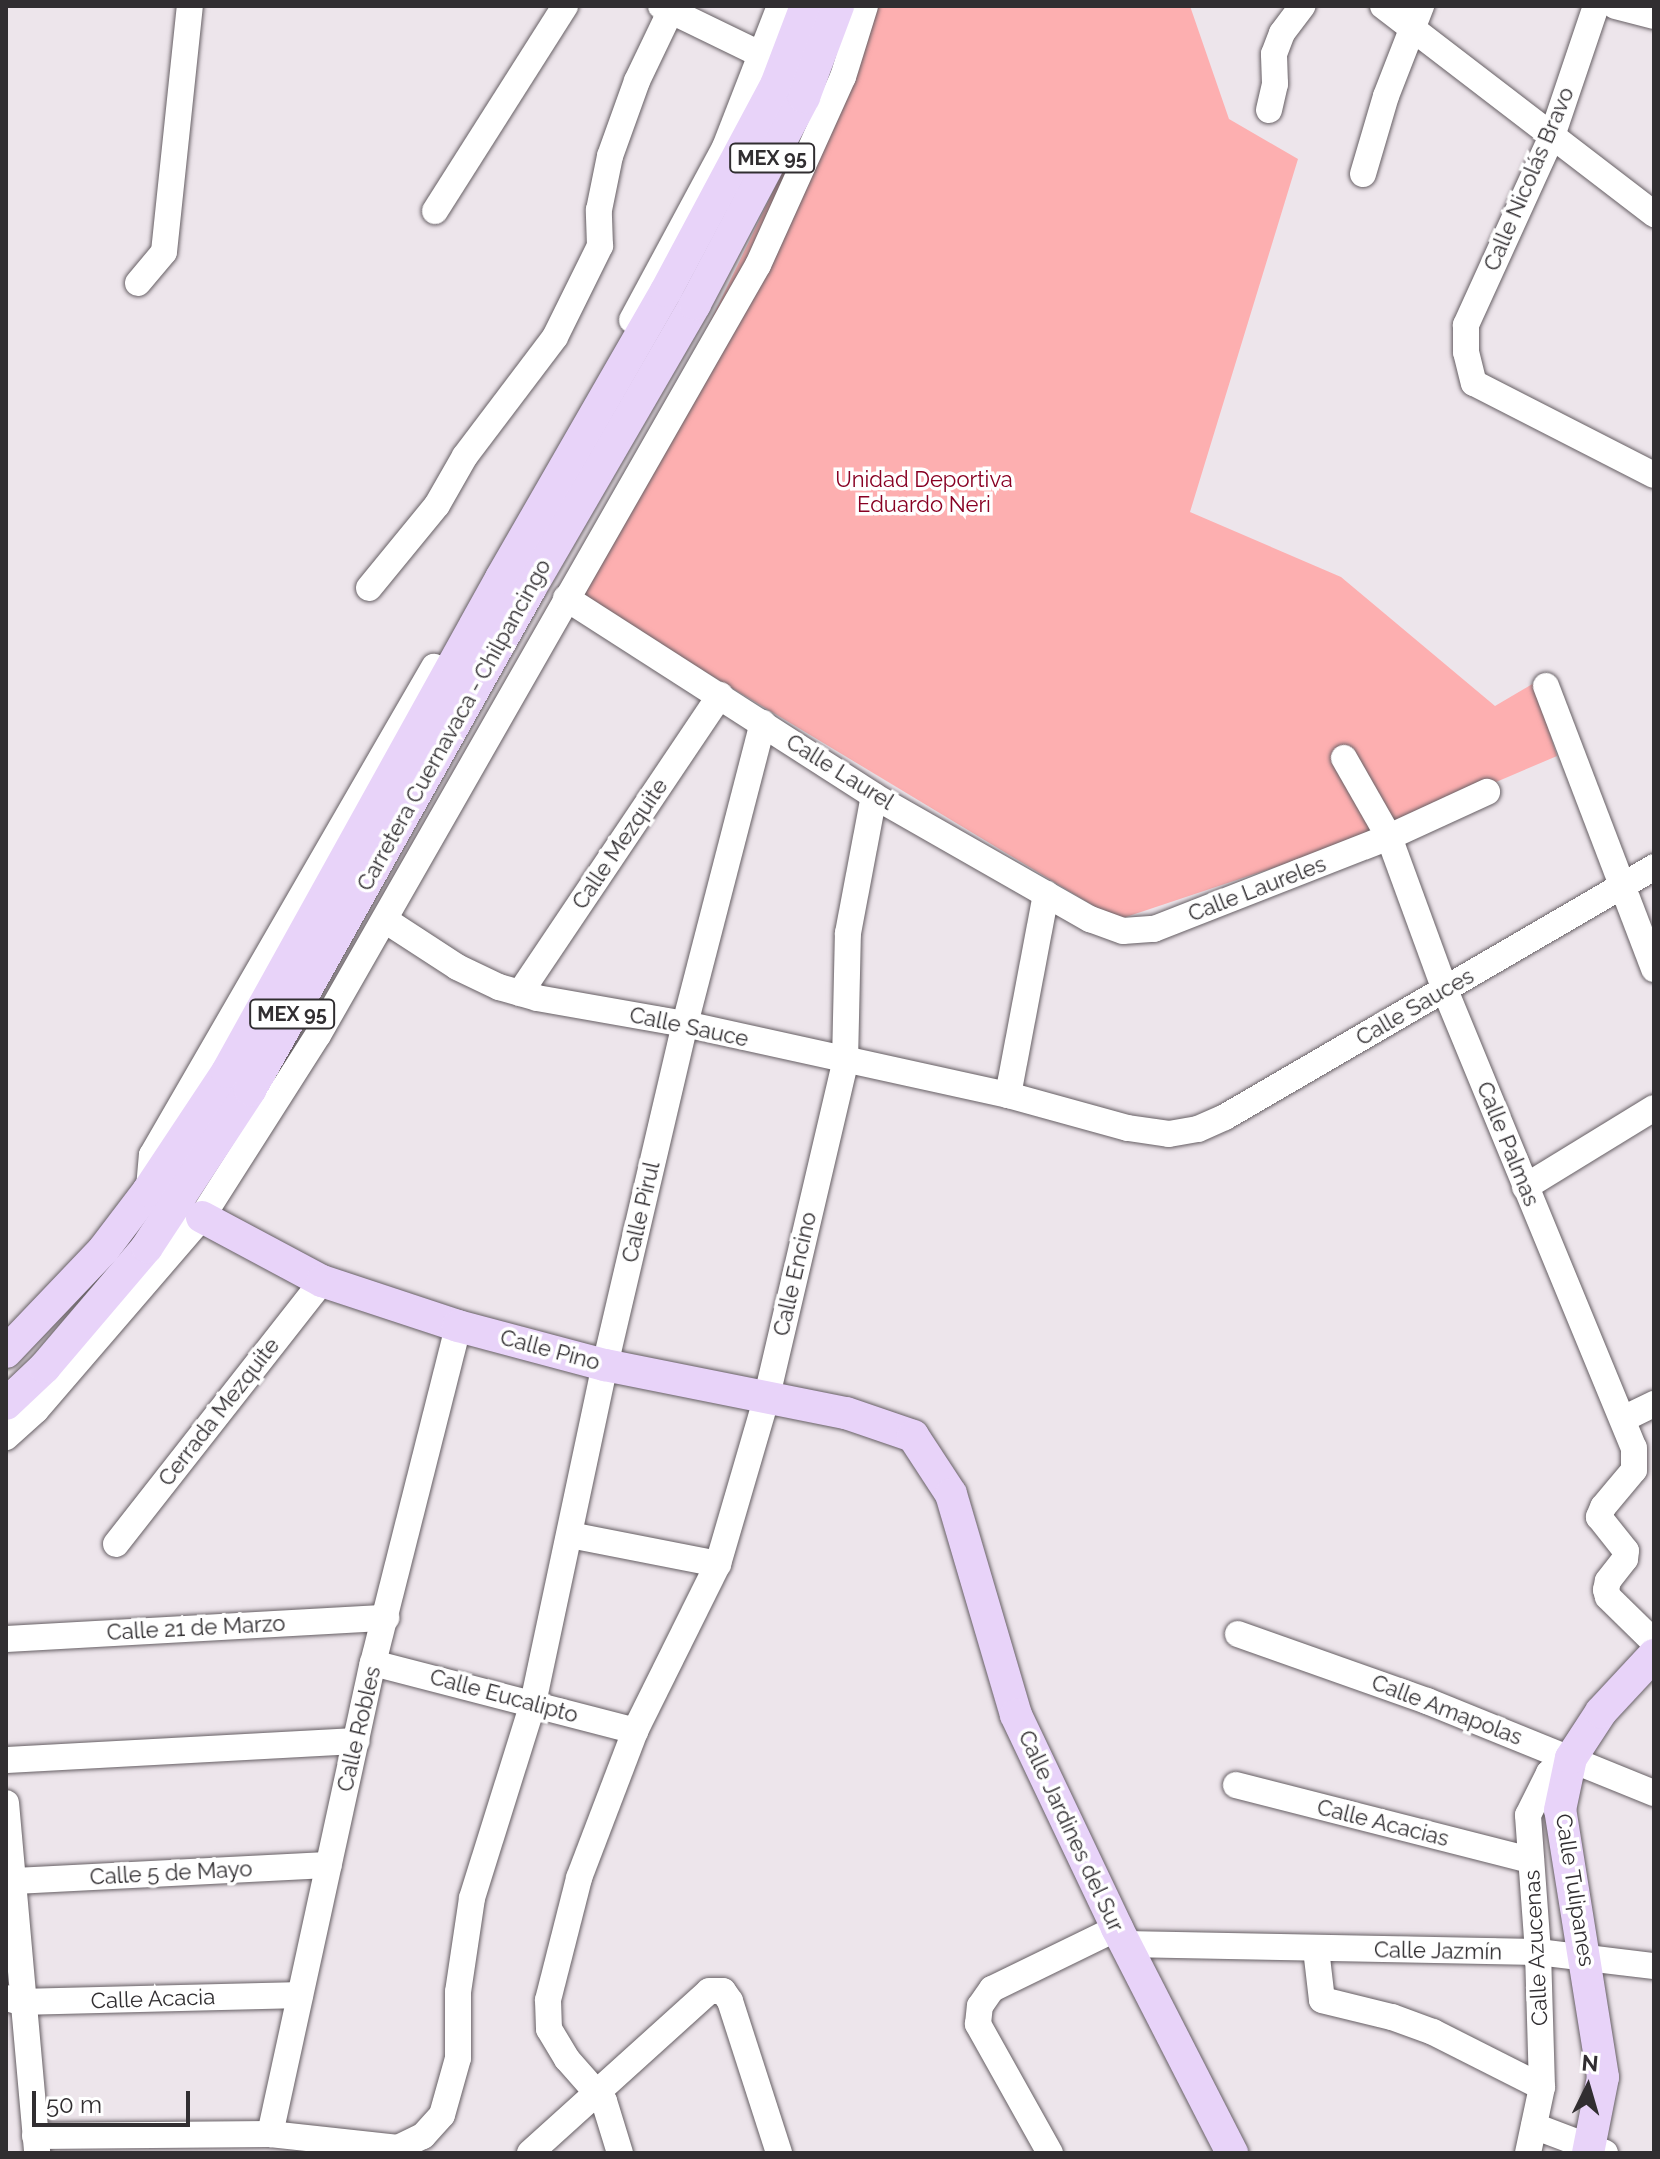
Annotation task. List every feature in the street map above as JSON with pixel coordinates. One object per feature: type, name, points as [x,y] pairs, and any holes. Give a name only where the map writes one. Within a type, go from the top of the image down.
[{"type":"main road","name":"Carretera Cuernavaca - Chilpancingo","points":[[6,1352],[104,1249],[148,1191],[227,1072],[501,578],[666,291],[776,85],[806,6]]},
{"type":"main road","name":"Carretera Cuernavaca - Chilpancingo","points":[[6,1404],[45,1367],[147,1247],[250,1090],[530,589],[695,304],[804,97],[838,6]]},
{"type":"main road","name":"Calle Pino","points":[[202,1217],[322,1281],[458,1326],[605,1365],[766,1400],[846,1413],[913,1436]]},
{"type":"main road","name":"Calle Jardines del Sur","points":[[913,1436],[951,1494],[1016,1715],[1121,1936],[1232,2153]]},
{"type":"main road","name":"Calle Tulipanes","points":[[1594,2151],[1603,2077],[1560,1810],[1571,1758],[1601,1712],[1654,1655]]},
{"type":"street","points":[[138,283],[164,252],[190,6]]},
{"type":"street","points":[[435,211],[565,6]]},
{"type":"street","points":[[148,1191],[152,1155],[633,318],[725,147],[764,56],[780,6]]},
{"type":"street","points":[[6,1437],[36,1410],[202,1217],[318,1035],[758,265],[843,77],[865,6]]},
{"type":"street","points":[[1269,110],[1275,84],[1274,54],[1282,33],[1302,6]]},
{"type":"street","points":[[1383,6],[1418,18],[1552,136],[1654,214]]},
{"type":"street","name":"Calle Nicolás Bravo","points":[[1596,6],[1552,136],[1466,325],[1466,352],[1474,383],[1654,475]]},
{"type":"street","points":[[1615,6],[1654,16]]},
{"type":"street","points":[[369,588],[437,505],[465,456],[555,337],[600,246],[599,210],[610,156],[668,8],[764,56]]},
{"type":"street","points":[[1363,174],[1386,96],[1418,18]]},
{"type":"street","name":"Calle Laurel","points":[[566,598],[874,796],[1090,919],[1123,931]]},
{"type":"street","points":[[1546,686],[1654,969]]},
{"type":"street","name":"Calle Mezquite","points":[[520,993],[720,695]]},
{"type":"street","name":"Calle Pirul","points":[[36,2145],[270,2134],[398,2148],[423,2136],[442,2115],[458,2058],[458,1992],[472,1898],[533,1703],[605,1365],[685,1024],[763,723]]},
{"type":"street","name":"Calle Palmas","points":[[1344,758],[1389,837],[1445,990],[1634,1448],[1634,1470],[1603,1507],[1599,1517],[1626,1551],[1625,1559],[1608,1581],[1606,1590],[1608,1597],[1654,1642]]},
{"type":"street","name":"Calle Laureles","points":[[1123,931],[1154,929],[1389,837],[1487,792]]},
{"type":"street","name":"Calle Encino","points":[[600,2097],[567,2059],[549,2029],[548,2000],[579,1878],[635,1731],[718,1564],[766,1400],[845,1062],[848,933],[874,796]]},
{"type":"street","name":"Calle Sauces","points":[[1169,1134],[1198,1129],[1225,1117],[1654,867]]},
{"type":"street","points":[[1008,1095],[1046,894]]},
{"type":"street","name":"Calle Sauce","points":[[385,920],[457,967],[520,993],[685,1024],[845,1062],[1008,1095],[1128,1128],[1169,1134]]},
{"type":"street","points":[[1525,1187],[1654,1108]]},
{"type":"street","name":"Cerrada Mezquite","points":[[116,1544],[322,1281]]},
{"type":"street","name":"Calle Robles","points":[[270,2134],[373,1663],[458,1326]]},
{"type":"street","points":[[1623,1419],[1654,1404]]},
{"type":"street","points":[[570,1535],[718,1564]]},
{"type":"street","name":"Calle 21 de Marzo","points":[[6,1639],[386,1618]]},
{"type":"street","name":"Calle Amapolas","points":[[1238,1634],[1427,1701],[1654,1793]]},
{"type":"street","name":"Calle Eucalipto","points":[[373,1663],[635,1731]]},
{"type":"street","points":[[6,1760],[356,1741]]},
{"type":"street","name":"Calle Azucenas","points":[[1528,2153],[1542,2087],[1538,1952],[1528,1815],[1549,1773],[1571,1758]]},
{"type":"street","name":"Calle Acacias","points":[[1236,1785],[1531,1860]]},
{"type":"street","points":[[6,1803],[13,1881],[14,2000],[36,2145]]},
{"type":"street","name":"Calle 5 de Mayo","points":[[13,1881],[329,1865]]},
{"type":"street","points":[[1050,2153],[978,2024],[980,2006],[992,1989],[1121,1936]]},
{"type":"street","name":"Calle Jazmín","points":[[1121,1936],[1316,1949],[1538,1952],[1654,1966]]},
{"type":"street","points":[[1316,1949],[1322,2000],[1392,2017],[1433,2032],[1542,2087]]},
{"type":"street","points":[[530,2153],[600,2097],[709,1991],[723,1991],[730,2001],[779,2153]]},
{"type":"street","name":"Calle Acacia","points":[[14,2000],[300,1995]]},
{"type":"street","points":[[600,2097],[620,2153]]},
{"type":"street","points":[[1534,2126],[1594,2151]]},
{"type":"green space","name":"Unidad Deportiva Eduardo Neri","points":[[863,6],[1190,6],[1229,119],[1298,159],[1190,512],[1341,577],[1495,706],[1534,683],[1557,756],[1372,835],[1117,920],[578,595]]}]
